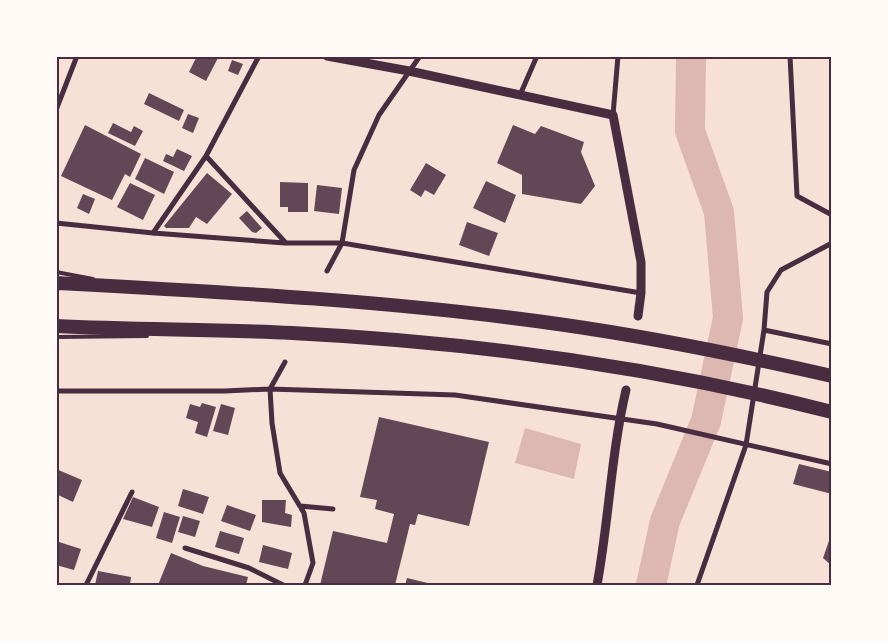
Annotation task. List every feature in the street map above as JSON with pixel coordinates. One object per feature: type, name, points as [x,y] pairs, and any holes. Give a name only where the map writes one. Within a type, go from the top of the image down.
[{"type":"highway","points":[[56,283],[148,288],[459,312],[564,325],[779,364],[832,376]]},
{"type":"highway","points":[[56,326],[292,333],[450,346],[561,360],[678,379],[832,412]]},
{"type":"street","points":[[56,110],[77,56]]},
{"type":"street","points":[[153,233],[206,156],[259,56]]},
{"type":"street","points":[[327,56],[409,71],[614,115]]},
{"type":"street","points":[[327,271],[342,243],[354,170],[379,115],[420,56]]},
{"type":"street","points":[[520,96],[537,56]]},
{"type":"street","points":[[618,56],[614,115],[641,262],[641,293],[638,316]]},
{"type":"street","points":[[790,56],[797,196],[832,215]]},
{"type":"street","points":[[206,156],[286,243]]},
{"type":"street","points":[[56,223],[153,233],[286,243],[342,243],[641,293]]},
{"type":"street","points":[[697,585],[746,446],[764,330],[767,292],[781,270],[832,243]]},
{"type":"street","points":[[764,330],[832,344]]},
{"type":"street","points":[[285,362],[270,389],[272,424],[280,472],[304,513],[313,563],[305,585]]},
{"type":"street","points":[[56,391],[225,391],[270,389],[455,395],[657,424],[746,446],[832,464]]},
{"type":"street","points":[[597,585],[606,532],[620,418],[626,390]]},
{"type":"street","points":[[86,585],[132,492]]},
{"type":"street","points":[[300,506],[333,509]]},
{"type":"street","points":[[186,548],[249,568],[284,585]]},
{"type":"lane","points":[[56,272],[148,288]]},
{"type":"lane","points":[[164,335],[292,333]]},
{"type":"lane","points":[[56,337],[154,336]]},
{"type":"shaded area","points":[[525,428],[581,444],[574,479],[515,463]]},
{"type":"building","points":[[197,56],[219,56],[206,81],[189,72]]},
{"type":"building","points":[[232,60],[243,64],[238,75],[228,71]]},
{"type":"building","points":[[149,93],[184,110],[179,121],[144,104]]},
{"type":"building","points":[[188,114],[199,118],[193,133],[182,128]]},
{"type":"building","points":[[113,123],[131,132],[134,126],[143,131],[135,146],[108,133]]},
{"type":"building","points":[[85,125],[141,154],[130,177],[125,174],[112,200],[61,176]]},
{"type":"building","points":[[513,125],[535,134],[541,126],[584,142],[581,152],[595,186],[581,204],[522,194],[522,175],[497,163]]},
{"type":"building","points":[[177,149],[192,156],[184,171],[163,161],[166,154],[173,157]]},
{"type":"building","points":[[145,158],[174,172],[164,194],[135,179]]},
{"type":"building","points":[[426,163],[446,175],[434,195],[425,190],[421,197],[410,190]]},
{"type":"building","points":[[207,173],[232,194],[207,224],[196,217],[189,228],[166,228],[164,226]]},
{"type":"building","points":[[486,181],[516,195],[505,223],[473,208]]},
{"type":"building","points":[[280,182],[308,183],[308,212],[288,212],[288,207],[280,207]]},
{"type":"building","points":[[130,183],[155,195],[143,220],[117,207]]},
{"type":"building","points":[[317,185],[342,188],[339,214],[314,211]]},
{"type":"building","points":[[83,194],[95,199],[89,214],[77,208]]},
{"type":"building","points":[[247,211],[262,228],[256,233],[252,232],[239,218]]},
{"type":"building","points":[[467,222],[498,233],[489,256],[459,245]]},
{"type":"building","points":[[202,403],[216,407],[207,437],[195,433],[198,422],[186,418],[190,404],[200,407]]},
{"type":"building","points":[[221,404],[235,408],[228,435],[213,431]]},
{"type":"building","points":[[379,417],[489,442],[469,526],[418,514],[415,525],[410,524],[395,585],[320,585],[333,531],[387,543],[394,514],[375,509],[377,500],[360,497]]},
{"type":"building","points":[[799,464],[832,472],[832,494],[793,484]]},
{"type":"building","points":[[56,469],[82,480],[73,502],[56,494]]},
{"type":"building","points":[[183,489],[209,497],[203,514],[178,506]]},
{"type":"building","points":[[133,497],[159,507],[152,527],[123,519]]},
{"type":"building","points":[[262,500],[286,500],[285,513],[292,515],[291,527],[262,522]]},
{"type":"building","points":[[227,505],[256,515],[250,531],[221,521]]},
{"type":"building","points":[[164,512],[180,517],[172,543],[156,538]]},
{"type":"building","points":[[183,516],[200,521],[195,537],[178,532]]},
{"type":"building","points":[[220,531],[244,538],[239,554],[215,547]]},
{"type":"building","points":[[832,532],[832,566],[823,558]]},
{"type":"building","points":[[59,542],[81,549],[74,570],[56,565]]},
{"type":"building","points":[[263,545],[292,553],[288,569],[259,562]]},
{"type":"building","points":[[171,553],[203,566],[248,577],[246,585],[158,585]]},
{"type":"building","points":[[98,571],[131,577],[130,585],[95,585]]},
{"type":"building","points":[[407,578],[432,584],[432,585],[405,585]]},
{"type":"waterway","points":[[651,585],[665,521],[706,421],[728,318],[719,212],[690,131],[691,56]]}]
